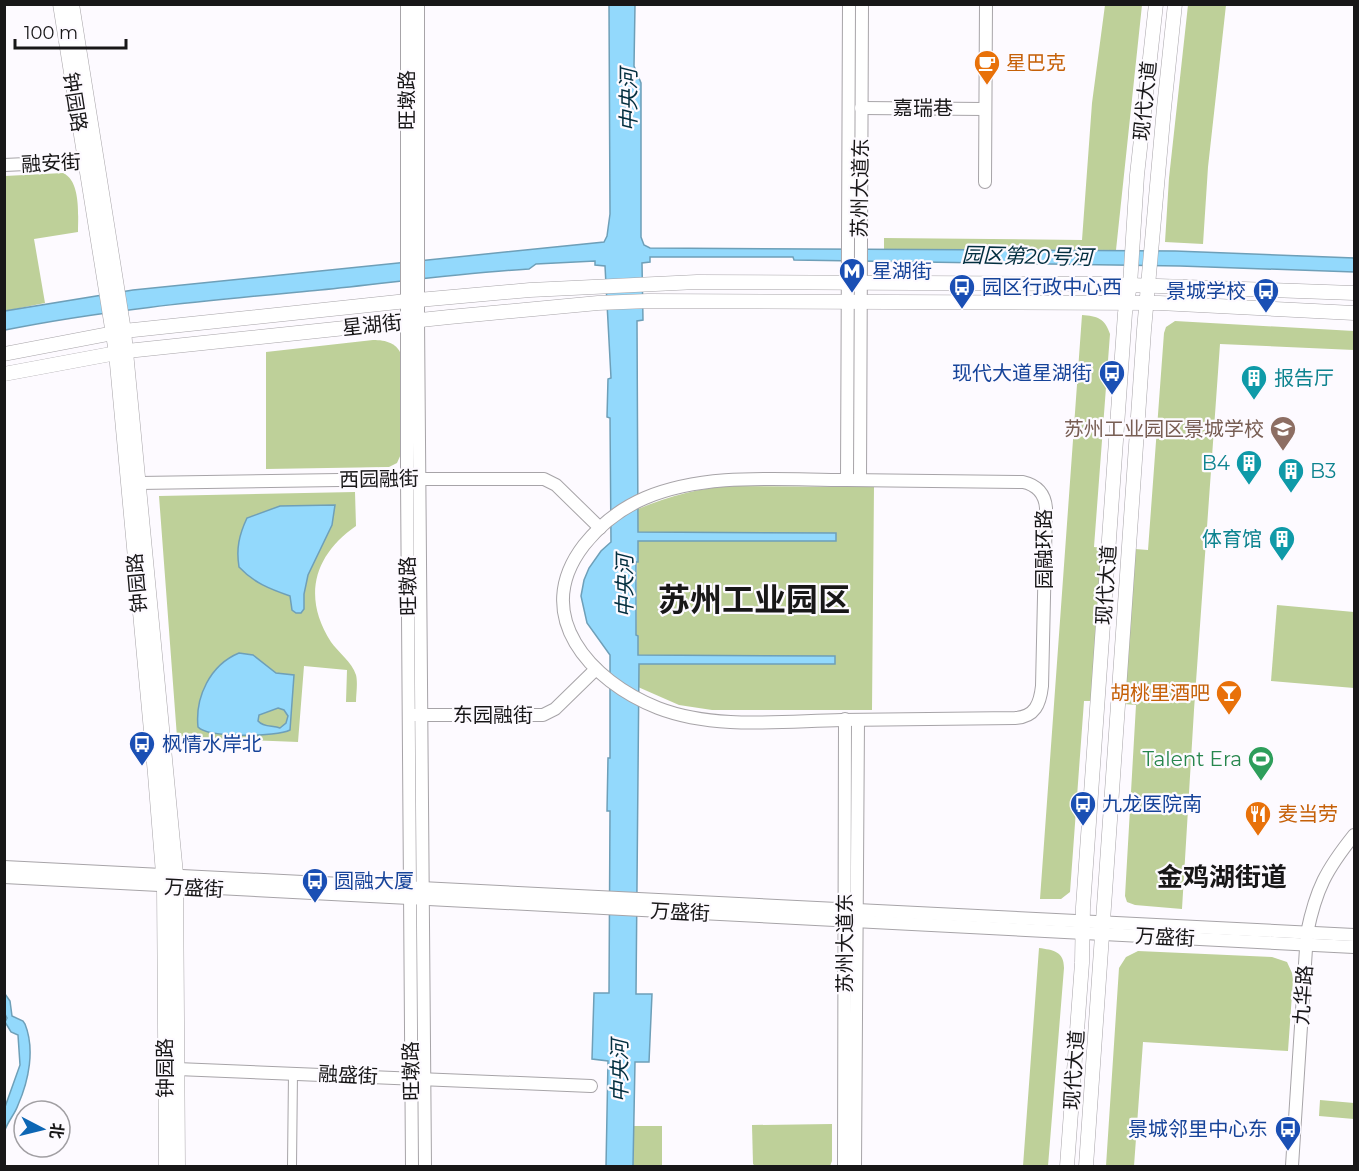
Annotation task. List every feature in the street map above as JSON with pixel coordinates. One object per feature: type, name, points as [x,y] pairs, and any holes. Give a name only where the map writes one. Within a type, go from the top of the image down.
[{"type":"main road","name":"钟园路","points":[[60,4],[91,161],[117,315],[170,880],[166,1167]]},
{"type":"main road","name":"钟园路","points":[[72,4],[91,161]]},
{"type":"main road","name":"旺墩路","points":[[407,4],[412,255],[416,893],[411,1078],[412,1167]]},
{"type":"main road","name":"旺墩路","points":[[412,255],[418,4]]},
{"type":"main road","name":"苏州大道东","points":[[849,4],[846,267],[853,282]]},
{"type":"main road","name":"苏州大道东","points":[[847,480],[853,282],[860,265],[862,4]]},
{"type":"main road","points":[[986,4],[986,182]]},
{"type":"main road","name":"现代大道","points":[[1067,1167],[1127,303],[1137,175],[1156,4]]},
{"type":"main road","name":"现代大道","points":[[1086,1167],[1147,303],[1175,4]]},
{"type":"main road","name":"嘉瑞巷","points":[[861,108],[986,109]]},
{"type":"main road","name":"融安街","points":[[4,165],[91,161]]},
{"type":"main road","name":"星湖街","points":[[4,354],[119,332],[530,290],[735,281],[1149,285],[1354,293]]},
{"type":"main road","name":"星湖街","points":[[4,374],[121,352],[598,303],[648,301],[1147,303],[1354,313]]},
{"type":"main road","name":"苏州大道东","points":[[853,302],[860,480]]},
{"type":"main road","name":"钟园路","points":[[121,352],[139,483],[170,880],[178,1167]]},
{"type":"main road","name":"西园融街","points":[[139,483],[413,478],[544,479],[556,485],[604,524]]},
{"type":"main road","name":"园融环路","points":[[860,480],[1023,482],[1034,485],[1041,492],[1046,508],[1042,686],[1041,698],[1035,711],[1026,717],[1018,718],[763,721],[710,719],[668,712],[643,702],[598,671],[569,633],[564,615],[563,593],[566,575],[572,563],[604,524],[643,498],[685,486],[715,482],[860,480]]},
{"type":"main road","name":"东园融街","points":[[415,715],[543,715],[555,709],[598,671]]},
{"type":"main road","name":"苏州大道东","points":[[845,720],[855,1167]]},
{"type":"main road","name":"苏州大道东","points":[[844,1167],[858,720]]},
{"type":"main road","name":"九华路","points":[[1292,1167],[1307,939],[1313,905],[1323,879],[1354,835]]},
{"type":"main road","name":"万盛街","points":[[4,867],[135,874],[170,880]]},
{"type":"main road","name":"万盛街","points":[[4,877],[170,880],[607,902],[1104,928],[1129,935],[1307,939],[1354,935]]},
{"type":"main road","name":"旺墩路","points":[[416,893],[424,1078],[425,1167]]},
{"type":"main road","name":"万盛街","points":[[1307,939],[1354,947]]},
{"type":"main road","name":"融盛街","points":[[177,1069],[591,1086]]},
{"type":"street","points":[[292,1167],[293,1072]]},
{"type":"green space","points":[[1105,5],[1142,5],[1116,250],[884,249],[884,238],[1082,240],[1092,103]]},
{"type":"green space","points":[[1188,5],[1226,5],[1208,167],[1203,244],[1165,242],[1169,178]]},
{"type":"green space","points":[[63,173],[69,177],[76,191],[78,232],[34,239],[45,303],[5,311],[5,176]]},
{"type":"green space","points":[[1082,315],[1103,321],[1110,334],[1094,547],[1104,548],[1092,701],[1084,701],[1070,892],[1061,899],[1040,899]]},
{"type":"green space","points":[[1175,321],[1354,331],[1354,350],[1220,344],[1182,909],[1135,905],[1127,902],[1125,896],[1136,705],[1124,704],[1135,549],[1148,550],[1164,333],[1166,327]]},
{"type":"green space","points":[[373,340],[391,343],[398,348],[402,357],[401,454],[397,463],[389,467],[266,469],[266,352]]},
{"type":"green space","points":[[736,486],[874,487],[872,710],[712,710],[679,705],[638,687],[638,636],[636,636],[638,509],[686,493]]},
{"type":"green space","points":[[355,492],[356,526],[330,550],[317,578],[315,593],[322,625],[331,642],[348,661],[356,675],[356,702],[346,702],[347,670],[304,666],[298,742],[177,737],[159,496]]},
{"type":"green space","points":[[1277,605],[1354,612],[1354,688],[1271,681]]},
{"type":"green space","points":[[1039,948],[1057,952],[1064,962],[1064,968],[1048,1166],[1023,1166]]},
{"type":"green space","points":[[1138,951],[1272,957],[1287,962],[1293,980],[1288,1051],[1143,1042],[1134,1166],[1106,1166],[1119,968],[1126,957]]},
{"type":"green space","points":[[1320,1100],[1354,1103],[1354,1119],[1319,1116]]},
{"type":"green space","points":[[832,1124],[830,1166],[755,1166],[753,1164],[752,1125]]},
{"type":"green space","points":[[634,1126],[662,1126],[662,1166],[633,1166]]},
{"type":"water","points":[[609,5],[635,5],[634,66],[641,83],[641,237],[644,245],[650,248],[1175,251],[1354,258],[1354,272],[1180,266],[794,260],[793,257],[650,257],[650,262],[642,263],[643,320],[637,321],[638,532],[836,533],[836,541],[638,541],[636,635],[638,636],[638,655],[835,656],[835,664],[639,664],[636,994],[652,994],[649,1062],[635,1062],[633,1166],[606,1166],[608,1061],[592,1059],[594,993],[609,993],[610,811],[607,811],[608,758],[610,758],[610,655],[587,623],[581,596],[589,568],[601,551],[611,542],[610,418],[607,417],[608,379],[611,378],[605,266],[595,265],[595,261],[536,264],[529,269],[123,311],[5,330],[5,311],[133,290],[604,242],[610,214]]},
{"type":"water","points":[[335,505],[332,525],[308,575],[304,609],[301,613],[296,613],[292,610],[290,596],[263,585],[239,567],[238,548],[242,530],[247,518],[280,506]]},
{"type":"water","points":[[239,653],[253,655],[276,673],[294,675],[290,730],[272,734],[228,735],[204,731],[198,727],[199,704],[206,683],[220,665]],"holes":[[[278,708],[284,710],[288,716],[286,723],[280,728],[263,725],[258,721],[259,715]]]},
{"type":"water","points":[[5,994],[10,1001],[12,1016],[25,1024],[30,1054],[28,1075],[22,1095],[20,1099],[12,1099],[12,1117],[5,1130],[5,1107],[20,1065],[18,1035],[11,1032],[5,1022],[7,1018]]},
{"type":"place","name":"星巴克","points":[[987,86]]},
{"type":"place","name":"星湖街","points":[[852,294]]},
{"type":"place","name":"园区行政中心西","points":[[962,310]]},
{"type":"place","name":"景城学校","points":[[1266,314]]},
{"type":"place","name":"现代大道星湖街","points":[[1112,396]]},
{"type":"place","name":"报告厅","points":[[1254,401]]},
{"type":"place","name":"苏州工业园区景城学校","points":[[1283,452]]},
{"type":"place","name":"B4","points":[[1249,486]]},
{"type":"place","name":"B3","points":[[1291,494]]},
{"type":"place","name":"体育馆","points":[[1282,562]]},
{"type":"place","name":"胡桃里酒吧","points":[[1229,716]]},
{"type":"place","name":"枫情水岸北","points":[[142,767]]},
{"type":"place","name":"Talent Era","points":[[1261,782]]},
{"type":"place","name":"九龙医院南","points":[[1083,827]]},
{"type":"place","name":"麦当劳","points":[[1258,837]]},
{"type":"place","name":"圆融大厦","points":[[315,904]]},
{"type":"place","name":"景城邻里中心东","points":[[1288,1152]]},
{"type":"district","name":"苏州工业园区","points":[[754,599]]},
{"type":"district","name":"金鸡湖街道","points":[[1222,877]]},
{"type":"water label","name":"中央河","points":[[628,100]]},
{"type":"water label","name":"园区第20号河","points":[[1027,256]]},
{"type":"water label","name":"中央河","points":[[624,586]]},
{"type":"water label","name":"中央河","points":[[619,1071]]}]
